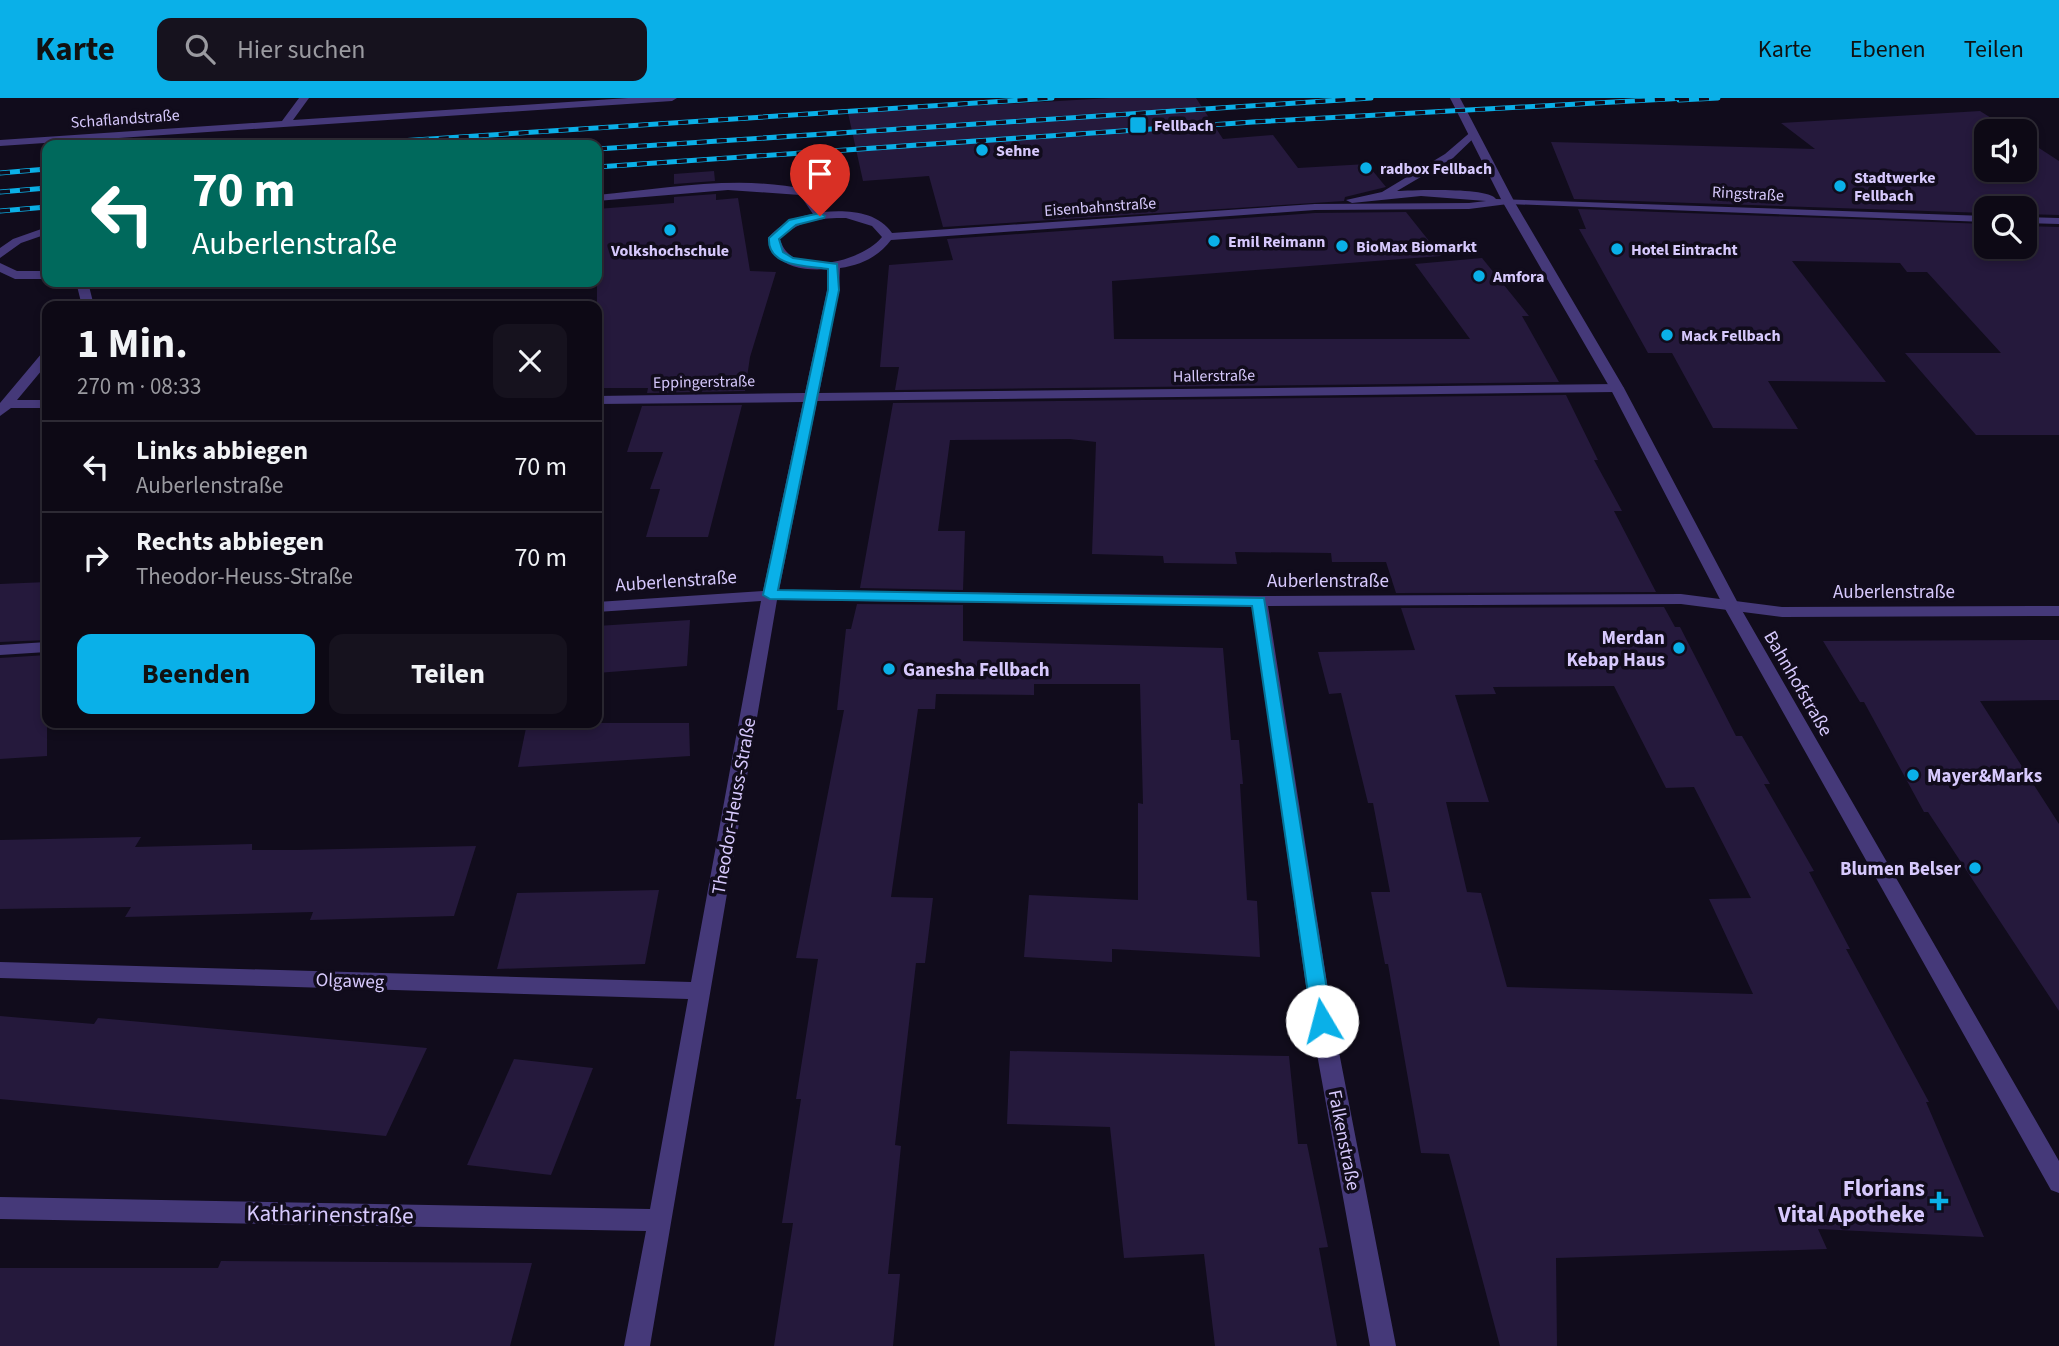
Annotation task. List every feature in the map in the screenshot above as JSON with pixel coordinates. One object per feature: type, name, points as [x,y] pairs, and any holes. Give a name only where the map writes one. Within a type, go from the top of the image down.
[{"type":"street","points":[[287,121],[304,98]]},
{"type":"street","name":"Schaflandstraße","points":[[0,143],[287,121],[671,98]]},
{"type":"street","name":"Bahnhofstraße","points":[[1455,98],[1508,201],[1616,388],[1732,607],[2059,1181]]},
{"type":"street","points":[[1380,195],[1449,156],[1473,133]]},
{"type":"street","points":[[602,198],[755,186],[788,188],[804,192],[820,216]]},
{"type":"street","name":"Eisenbahnstraße","points":[[1315,207],[1380,195],[1457,192],[1508,201]]},
{"type":"street","name":"Eisenbahnstraße","points":[[888,237],[1315,207],[1469,206],[1508,201]]},
{"type":"street","name":"Ringstraße","points":[[1508,201],[1974,219]]},
{"type":"street","points":[[820,216],[863,218],[877,223],[888,237],[884,247],[874,256],[834,266],[790,261],[773,246],[774,238],[781,229],[793,222],[820,216]]},
{"type":"street","points":[[2037,220],[2059,221]]},
{"type":"street","points":[[0,254],[17,241],[42,232]]},
{"type":"street","name":"Theodor-Heuss-Straße","points":[[637,1346],[770,595],[833,290],[834,266]]},
{"type":"street","points":[[0,267],[15,275],[42,275]]},
{"type":"street","points":[[4,408],[42,362]]},
{"type":"street","name":"Hallerstraße","points":[[811,397],[1616,388]]},
{"type":"street","name":"Eppingerstraße","points":[[602,400],[811,397]]},
{"type":"street","points":[[4,408],[42,404]]},
{"type":"street","name":"Auberlenstraße","points":[[602,607],[770,595],[1259,601],[1681,599],[1782,612],[2059,611]]},
{"type":"street","name":"Falkenstraße","points":[[1259,601],[1322,1021],[1383,1346]]},
{"type":"street","points":[[0,650],[42,647]]},
{"type":"street","name":"Olgaweg","points":[[0,970],[701,991]]},
{"type":"street","name":"Katharinenstraße","points":[[0,1208],[660,1220]]},
{"type":"building","points":[[1110,98],[1196,98],[1223,139],[1273,135],[1298,168],[1367,164],[1386,187],[1345,197],[1344,201],[943,227],[929,176],[863,181],[848,113]]},
{"type":"building","points":[[1980,111],[1993,119],[1974,119],[1974,182],[2037,182],[2037,147],[2059,161],[2059,215],[2037,214],[2037,196],[1974,196],[1974,213],[1574,199],[1551,142],[1815,149],[1781,123]]},
{"type":"building","points":[[714,171],[715,181],[674,184],[674,174]]},
{"type":"building","points":[[716,194],[716,200],[738,198],[750,271],[776,272],[750,357],[745,391],[647,393],[648,388],[602,388],[602,301],[597,301],[597,287],[602,287],[602,209],[674,203],[674,197]]},
{"type":"building","points":[[1578,209],[1974,224],[1974,259],[2037,259],[2037,226],[2059,227],[2059,435],[1976,435],[1905,353],[2001,353],[1927,272],[1907,272],[1900,263],[1792,261],[1886,382],[1768,381],[1798,429],[1713,428],[1672,353],[1648,353],[1579,229],[1586,229]]},
{"type":"building","points":[[1406,212],[1441,256],[1112,281],[1114,339],[1470,339],[1415,264],[1482,258],[1529,316],[1522,316],[1559,382],[895,390],[899,367],[880,367],[889,265],[953,260],[947,239],[1315,213]]},
{"type":"building","points":[[1566,395],[1598,460],[1594,460],[1622,511],[1614,511],[1656,592],[1396,593],[1386,562],[1332,562],[1331,553],[1235,552],[1237,564],[1164,563],[1163,556],[1092,554],[1096,442],[1070,439],[950,440],[938,531],[965,531],[963,590],[860,588],[893,403]]},
{"type":"building","points":[[742,405],[708,537],[646,537],[660,489],[650,489],[663,452],[627,452],[642,406]]},
{"type":"building","points":[[42,582],[42,640],[0,642],[0,584]]},
{"type":"building","points":[[857,604],[963,605],[963,641],[1223,648],[1231,740],[1239,740],[1247,900],[1257,901],[1260,957],[1112,949],[1112,962],[1024,957],[1029,895],[1138,900],[1138,803],[1143,804],[1140,684],[1034,684],[1034,695],[936,694],[935,709],[918,709],[891,897],[933,898],[925,963],[916,963],[895,1145],[901,1146],[888,1274],[900,1274],[893,1346],[774,1346],[793,1223],[782,1223],[801,1099],[796,1099],[818,959],[796,958],[844,710],[837,710],[846,629],[851,629]]},
{"type":"building","points":[[1664,607],[1675,627],[1680,627],[1736,736],[1742,736],[1770,784],[1764,784],[1814,871],[1809,872],[1850,949],[1846,949],[1929,1102],[1926,1102],[1984,1237],[1818,1229],[1827,1249],[1556,1258],[1557,1346],[1500,1346],[1449,1154],[1421,1153],[1388,964],[1385,964],[1371,892],[1390,892],[1373,803],[1368,803],[1341,693],[1329,694],[1318,652],[1415,650],[1401,608]],"holes":[[[1614,686],[1666,788],[1694,787],[1751,898],[1709,899],[1753,994],[1507,987],[1481,893],[1467,892],[1446,802],[1489,802],[1455,695],[1496,694],[1493,687]]]},
{"type":"building","points":[[690,620],[687,666],[602,673],[602,626]]},
{"type":"building","points":[[2059,640],[2059,700],[1980,701],[2059,824],[2059,1011],[1928,812],[1924,812],[1864,702],[1860,702],[1823,641]]},
{"type":"building","points":[[42,655],[42,728],[47,728],[47,756],[0,759],[0,658]]},
{"type":"building","points":[[602,723],[689,723],[690,756],[518,767],[526,728],[602,728]]},
{"type":"building","points":[[141,837],[135,847],[252,844],[252,850],[296,850],[476,846],[454,916],[310,920],[313,912],[125,917],[131,907],[0,909],[0,840]]},
{"type":"building","points":[[659,890],[645,964],[497,969],[517,893]]},
{"type":"building","points":[[0,1016],[94,1024],[98,1018],[427,1048],[386,1136],[0,1099]]},
{"type":"building","points":[[1010,1051],[1289,1056],[1298,1144],[1307,1144],[1328,1247],[1319,1248],[1337,1346],[1215,1346],[1204,1254],[1124,1258],[1110,1127],[1007,1124]]},
{"type":"building","points":[[514,1059],[593,1068],[551,1175],[467,1165]]},
{"type":"building","points":[[221,1261],[532,1263],[510,1346],[0,1346],[0,1268],[218,1268]]},
{"type":"railway","points":[[415,140],[1052,98]]},
{"type":"railway","points":[[602,149],[1371,98]]},
{"type":"railway","points":[[602,167],[1253,122],[1686,98]]},
{"type":"railway","points":[[1679,100],[1718,98]]},
{"type":"railway","points":[[0,173],[42,169]]},
{"type":"railway","points":[[0,192],[42,188]]},
{"type":"railway","points":[[0,211],[42,207]]},
{"type":"place","name":"Fellbach","points":[[1138,125]]},
{"type":"place","name":"Sehne","points":[[982,150]]},
{"type":"place","name":"radbox Fellbach","points":[[1366,168]]},
{"type":"place","name":"Stadtwerke Fellbach","points":[[1840,186]]},
{"type":"place","name":"Volkshochschule","points":[[670,230]]},
{"type":"place","name":"Emil Reimann","points":[[1214,241]]},
{"type":"place","name":"BioMax Biomarkt","points":[[1342,246]]},
{"type":"place","name":"Hotel Eintracht","points":[[1617,249]]},
{"type":"place","name":"Amfora","points":[[1479,276]]},
{"type":"place","name":"Mack Fellbach","points":[[1667,335]]},
{"type":"place","name":"Merdan Kebap Haus","points":[[1679,648]]},
{"type":"place","name":"Ganesha Fellbach","points":[[889,669]]},
{"type":"place","name":"Mayer&Marks","points":[[1913,775]]},
{"type":"place","name":"Blumen Belser","points":[[1975,868]]},
{"type":"place","name":"Florians Vital Apotheke","points":[[1939,1201]]},
{"type":"route","points":[[820,216],[793,222],[781,229],[774,238],[773,246],[790,261],[805,265],[834,266],[833,290],[770,595],[1259,601],[1322,1021]]}]
